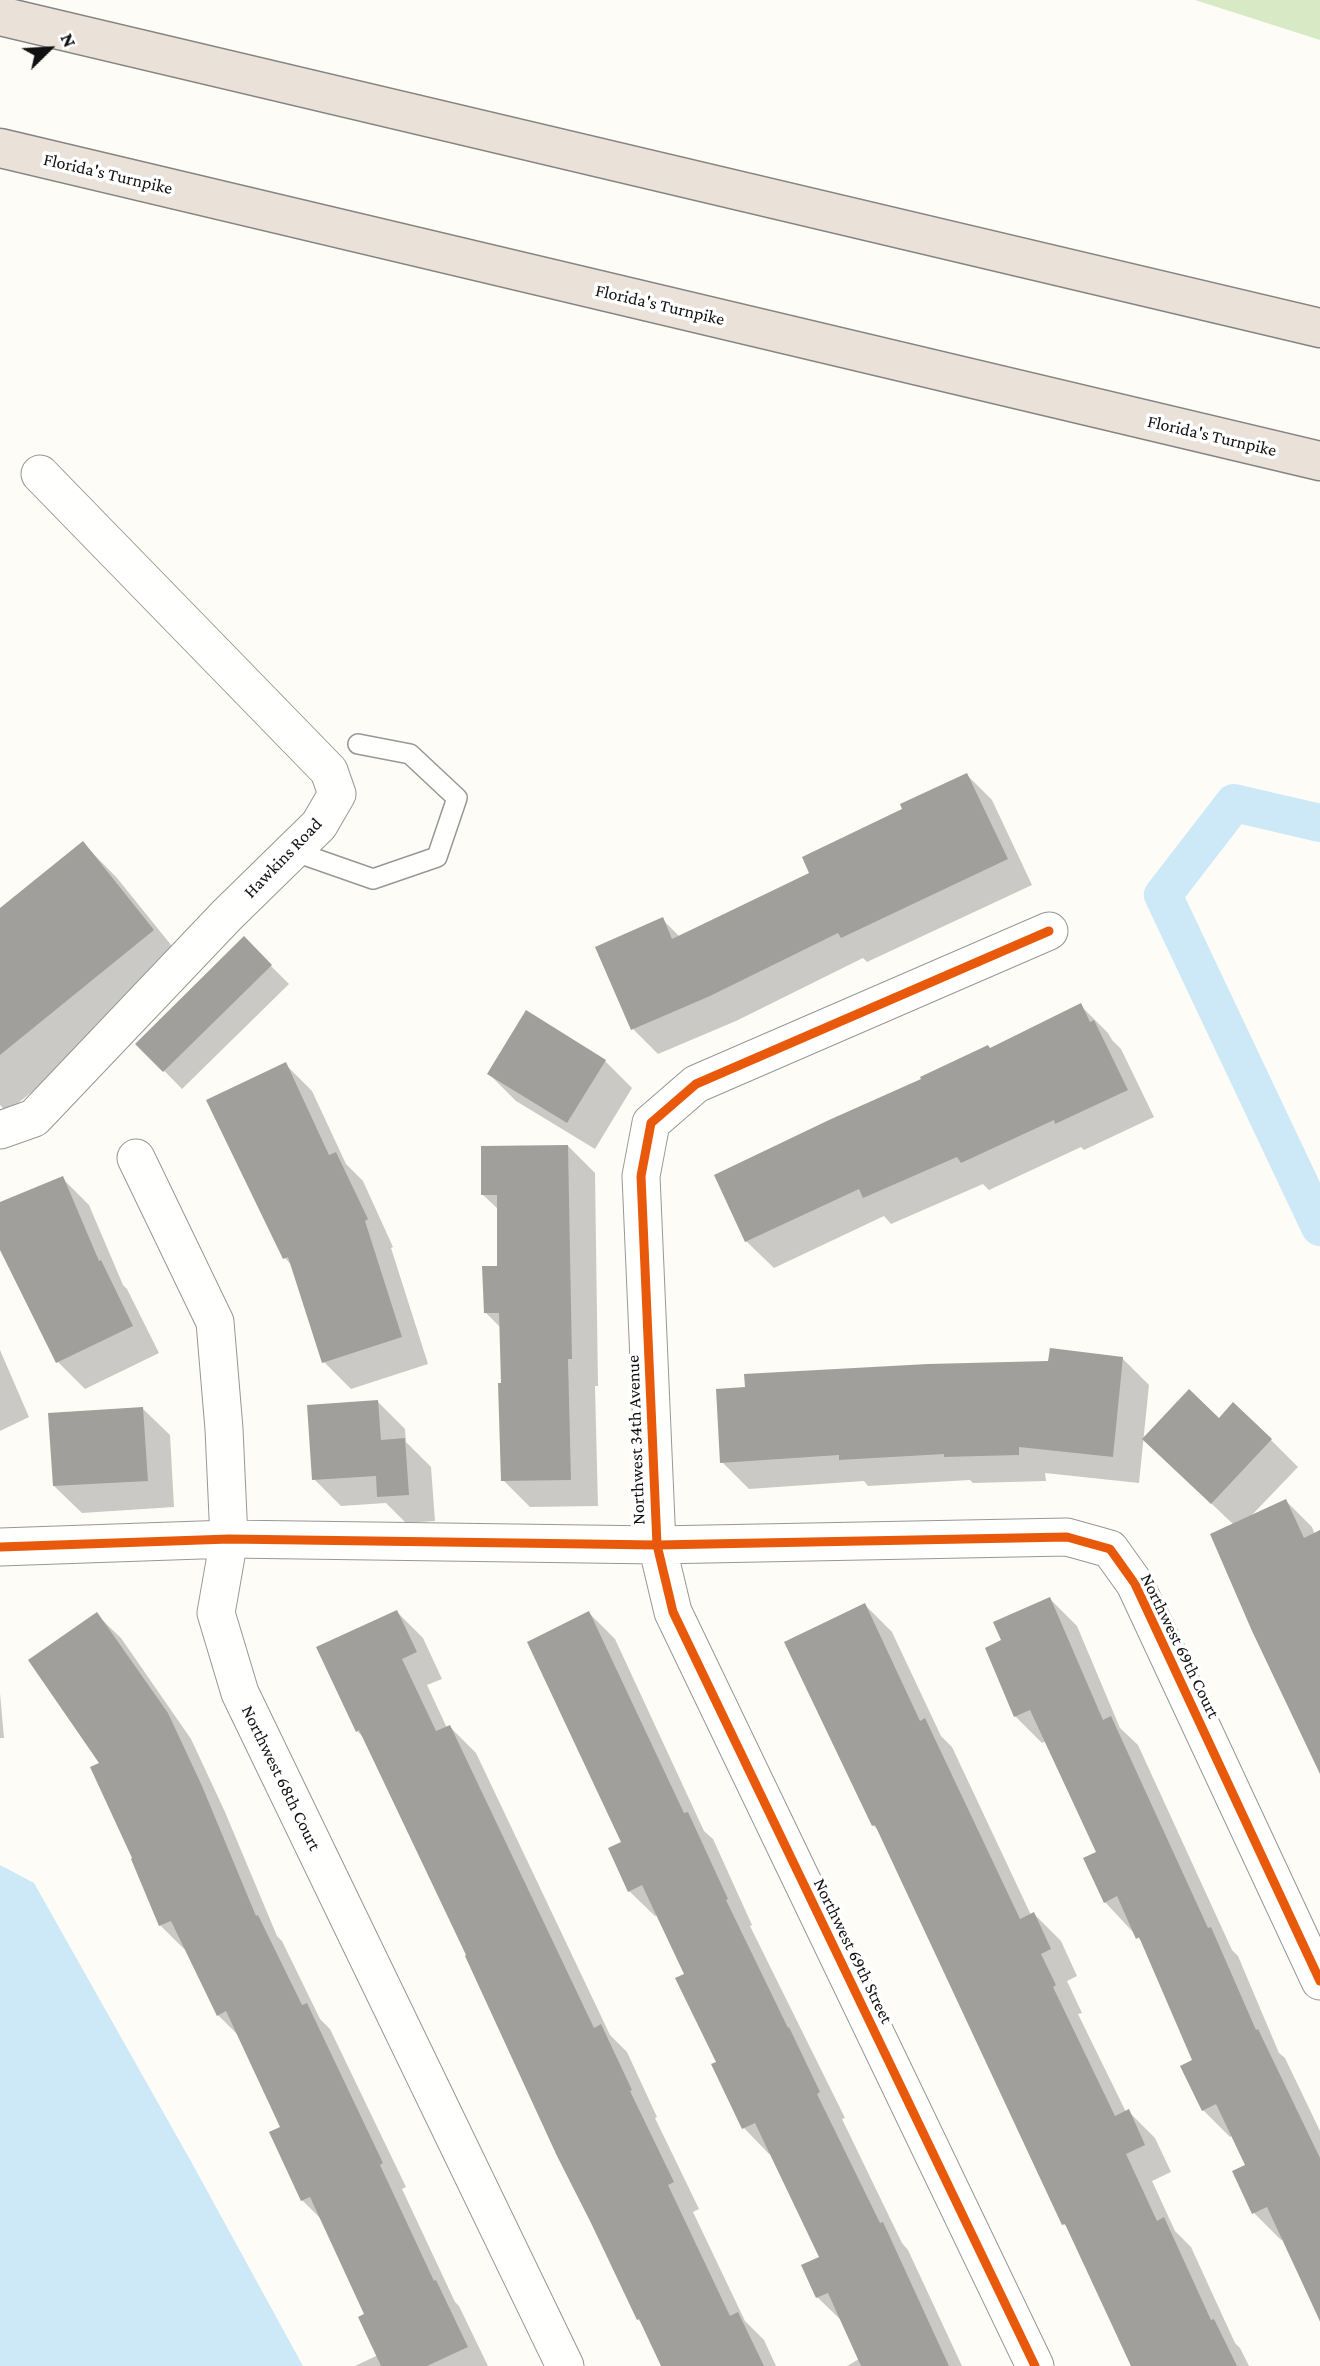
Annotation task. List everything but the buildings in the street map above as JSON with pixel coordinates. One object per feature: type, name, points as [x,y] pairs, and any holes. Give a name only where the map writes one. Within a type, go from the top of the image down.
[{"type":"highway","points":[[0,16],[1320,328]]},
{"type":"highway","name":"Florida's Turnpike","points":[[0,148],[1320,461]]},
{"type":"street","name":"Hawkins Road","points":[[0,1130],[34,1118],[227,915],[319,825],[337,794],[329,771],[40,474]]},
{"type":"street","name":"Northwest 34th Avenue","points":[[0,1547],[229,1539],[657,1545],[641,1176],[651,1123],[696,1084],[1049,931]]},
{"type":"street","name":"Northwest 68th Court","points":[[136,1158],[215,1322],[229,1539],[216,1613],[240,1693],[565,2366]]},
{"type":"street","name":"Northwest 69th Court","points":[[657,1545],[1067,1537],[1110,1549],[1135,1584],[1320,1981]]},
{"type":"street","name":"Northwest 69th Street","points":[[657,1545],[673,1612],[1035,2366]]},
{"type":"lane","points":[[293,851],[373,879],[437,858],[457,798],[410,754],[358,744]]},
{"type":"green space","points":[[1195,0],[1320,0],[1320,40]]},
{"type":"water","points":[[0,1865],[34,1883],[303,2366],[0,2366]]},
{"type":"waterway","points":[[1320,823],[1234,803],[1163,895],[1320,1227]]},
{"type":"cycle path","points":[[1035,2366],[673,1612],[657,1545],[641,1176],[651,1123],[696,1084],[1049,931]]},
{"type":"cycle path","points":[[0,1547],[229,1539],[657,1545],[1067,1537],[1110,1549],[1135,1584],[1320,1981]]}]
